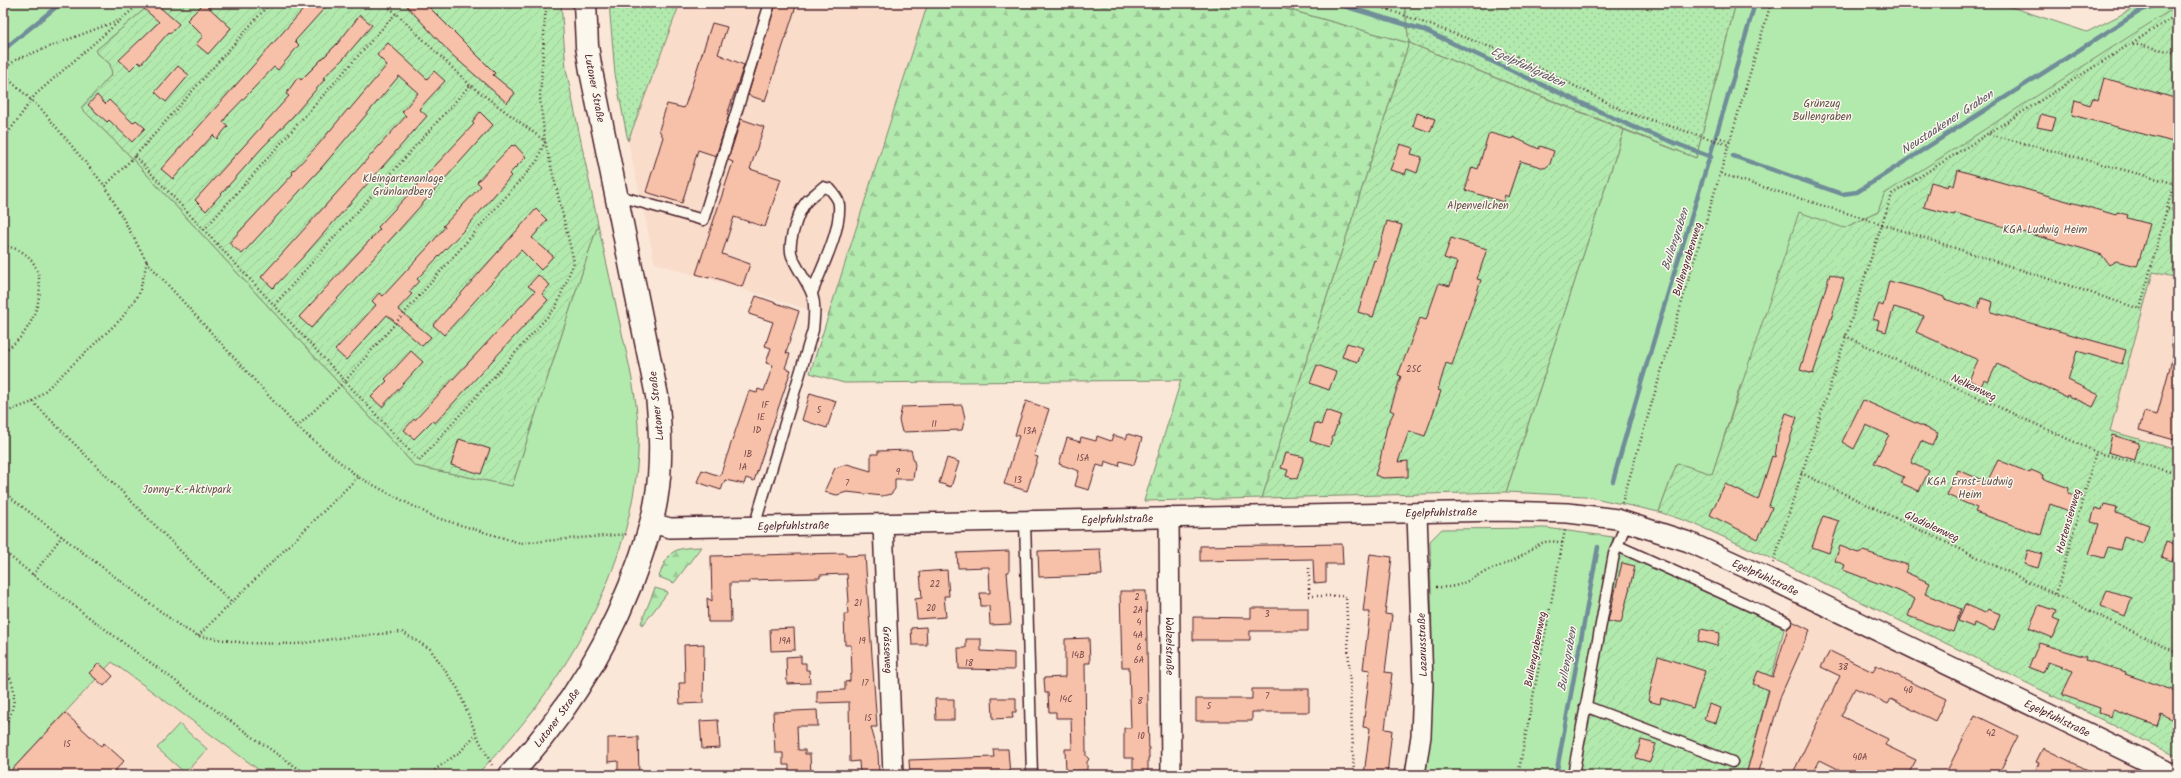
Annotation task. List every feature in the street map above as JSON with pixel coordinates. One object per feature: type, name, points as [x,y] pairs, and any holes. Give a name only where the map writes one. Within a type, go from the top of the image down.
[{"type":"street","name":"Lutoner Straße","points":[[501,770],[562,712],[598,656],[620,611],[652,523],[656,501],[661,451],[657,396],[590,65],[585,3]]},
{"type":"street","name":"Egelpfuhlstraße","points":[[652,523],[670,528],[754,527],[1169,517],[1417,514],[1501,511],[1568,513],[1622,520],[1689,542],[1768,578],[2175,775]]},
{"type":"street","name":"Lazarusstraße","points":[[1415,775],[1421,736],[1423,683],[1417,514]]},
{"type":"street","name":"Walzelstraße","points":[[1169,517],[1171,775]]},
{"type":"street","name":"Grässeweg","points":[[883,525],[893,775]]},
{"type":"lane","points":[[616,195],[703,220],[770,3]]},
{"type":"lane","points":[[754,527],[813,330],[815,306],[812,293],[791,254],[792,239],[799,214],[806,202],[823,187],[830,189],[835,196],[839,203],[839,214],[834,236],[812,293]]},
{"type":"lane","points":[[2178,339],[2178,345]]},
{"type":"lane","points":[[1574,775],[1585,706],[1614,554],[1618,546],[1622,520]]},
{"type":"lane","points":[[1025,521],[1032,775]]},
{"type":"lane","points":[[1618,546],[1786,622]]},
{"type":"lane","points":[[1585,706],[1732,762]]},
{"type":"path","points":[[3,140],[32,100],[140,3]]},
{"type":"path","points":[[105,186],[135,156],[270,3]]},
{"type":"path","points":[[383,3],[396,13],[470,85],[545,141]]},
{"type":"path","points":[[135,156],[419,461],[556,307],[574,262],[545,141],[540,98],[546,3]]},
{"type":"path","points":[[1370,3],[1518,57],[1626,112],[1730,143]]},
{"type":"path","points":[[1389,10],[1390,3]]},
{"type":"path","name":"Bullengrabenweg","points":[[1622,520],[1771,3]]},
{"type":"path","points":[[204,230],[396,13]]},
{"type":"path","points":[[1768,578],[1892,194],[2133,44],[2178,14]]},
{"type":"path","points":[[3,70],[17,59],[120,20]]},
{"type":"path","points":[[2133,44],[2178,53]]},
{"type":"path","points":[[3,74],[32,100],[105,186],[147,262],[297,427],[358,476],[434,517],[520,543],[627,534]]},
{"type":"path","points":[[274,304],[470,85]]},
{"type":"path","points":[[1988,134],[2173,184]]},
{"type":"path","points":[[1717,137],[1730,143]]},
{"type":"path","points":[[297,427],[345,381],[537,161],[545,141]]},
{"type":"path","points":[[1721,174],[1882,224],[2140,309],[2178,167]]},
{"type":"path","points":[[2168,209],[2178,211]]},
{"type":"path","points":[[3,246],[22,253],[36,266],[40,278],[40,298],[36,312],[18,340],[3,351]]},
{"type":"path","points":[[3,413],[33,402],[121,319],[139,294],[147,262]]},
{"type":"path","name":"Nelkenweg","points":[[1845,336],[2096,452],[2178,474]]},
{"type":"path","points":[[33,402],[232,603]]},
{"type":"path","name":"Hortensienweg","points":[[2056,594],[2096,452]]},
{"type":"path","name":"Gladiolenweg","points":[[1801,473],[2178,653]]},
{"type":"path","points":[[198,636],[358,476]]},
{"type":"path","points":[[3,492],[180,626],[198,636],[245,643],[297,644],[346,637],[402,632],[430,649],[458,689],[476,734],[501,770]]},
{"type":"path","name":"Bullengrabenweg","points":[[1518,775],[1566,526]]},
{"type":"path","points":[[33,575],[62,536]]},
{"type":"path","points":[[1434,587],[1452,587],[1463,584],[1486,572],[1518,559],[1540,543],[1550,540],[1563,544]]},
{"type":"path","points":[[3,551],[33,575],[256,740],[308,775]]},
{"type":"path","points":[[1309,568],[1309,596],[1346,596],[1354,775]]},
{"type":"path","points":[[3,668],[13,686],[14,697],[12,713],[3,729]]},
{"type":"path","points":[[428,775],[462,751],[476,734]]},
{"type":"shaded area","points":[[680,3],[928,3],[828,315],[655,263],[628,141]]},
{"type":"shaded area","points":[[2153,271],[2178,278],[2178,450],[2110,431]]},
{"type":"shaded area","points":[[1797,592],[2175,775],[1746,775],[1786,622]]},
{"type":"shaded area","points":[[112,662],[266,775],[7,775]]},
{"type":"green space","name":"Jonny-K.-Aktivpark","points":[[10,3],[152,3],[95,51],[110,64],[112,74],[81,108],[128,154],[415,466],[512,486],[598,224],[630,368],[637,413],[636,473],[628,522],[613,569],[592,616],[568,660],[539,702],[508,741],[476,775],[266,775],[112,662],[7,775],[3,775],[3,9]]},
{"type":"green space","name":"Kleingartenanlage Grünlandberg","points":[[152,3],[561,3],[566,69],[598,224],[512,486],[415,466],[128,154],[81,108],[112,74],[110,64],[95,51]]},
{"type":"green space","points":[[609,3],[680,3],[628,141],[615,74]]},
{"type":"green space","points":[[928,3],[1265,3],[1409,43],[1262,498],[1144,501],[1181,380],[844,383],[810,373]]},
{"type":"green space","points":[[1265,3],[1404,3],[1409,43]]},
{"type":"green space","points":[[1404,3],[1736,3],[1696,158],[1409,43]]},
{"type":"green space","name":"Grünzug Bullengraben","points":[[1736,3],[1999,3],[2087,32],[2144,3],[2178,3],[2178,10],[1878,212],[1844,228],[1740,386],[1712,475],[1677,463],[1659,512],[1585,496],[1506,492],[1624,130],[1696,158]]},
{"type":"green space","points":[[2178,10],[2178,278],[2153,272],[2110,431],[2178,450],[2178,757],[1784,564],[1692,523],[1659,512],[1677,463],[1712,474],[1799,212],[1844,228],[1878,212],[1884,194],[2169,11]]},
{"type":"green space","name":"Alpenveilchen","points":[[1409,43],[1624,130],[1506,492],[1262,498]]},
{"type":"green space","points":[[1546,528],[1613,537],[1569,775],[1426,775],[1433,685],[1430,541],[1442,529]]},
{"type":"green space","points":[[1612,544],[1786,622],[1746,775],[1569,775]]},
{"type":"green space","points":[[701,547],[674,583],[659,577],[665,561],[673,552],[684,548]]},
{"type":"green space","points":[[655,588],[668,592],[643,625],[641,623]]},
{"type":"green space","points":[[179,724],[207,749],[185,773],[157,748]]},
{"type":"building","points":[[147,3],[155,3],[179,24],[171,33],[169,32],[141,64],[138,62],[130,70],[119,60],[159,22],[143,8]]},
{"type":"building","points":[[204,3],[231,28],[208,54],[196,44],[203,36],[187,20]]},
{"type":"building","points":[[309,3],[329,3],[295,41],[299,45],[278,70],[274,67],[227,116],[223,122],[228,126],[217,139],[213,135],[173,179],[161,169]]},
{"type":"building","points":[[404,3],[425,3],[495,73],[493,75],[515,93],[507,103],[451,54]]},
{"type":"building","points":[[776,3],[797,3],[765,101],[748,95]]},
{"type":"building","points":[[360,15],[372,25],[344,58],[323,78],[325,79],[294,115],[261,149],[206,211],[195,200],[289,96],[286,94],[298,77],[301,80],[338,43]]},
{"type":"building","points":[[712,23],[727,27],[718,54],[744,65],[727,115],[729,115],[716,156],[698,150],[682,203],[646,192],[663,137],[659,130],[667,104],[684,108]]},
{"type":"building","points":[[388,43],[427,79],[434,71],[445,81],[419,109],[427,116],[302,258],[273,288],[261,277],[406,116],[402,112],[418,93],[399,76],[322,167],[242,254],[229,243],[293,174],[292,172],[318,145],[387,65],[377,55]]},
{"type":"building","points":[[178,66],[189,75],[166,102],[155,92]]},
{"type":"building","points":[[2104,78],[2178,99],[2178,123],[2173,142],[2072,115],[2075,100],[2090,105],[2093,98],[2098,100]]},
{"type":"building","points":[[97,95],[105,104],[109,100],[133,123],[136,120],[145,128],[132,142],[109,120],[107,122],[88,105]]},
{"type":"building","points":[[480,112],[493,125],[311,328],[299,317],[380,229],[378,227],[474,124],[472,122]]},
{"type":"building","points":[[1417,113],[1435,119],[1430,132],[1413,126]]},
{"type":"building","points":[[2041,114],[2056,118],[2052,130],[2037,127]]},
{"type":"building","points":[[741,119],[764,127],[750,169],[781,179],[765,227],[734,217],[722,254],[750,264],[742,287],[710,276],[709,278],[696,274],[733,162],[728,160]]},
{"type":"building","points":[[1490,133],[1512,139],[1513,137],[1539,149],[1540,146],[1554,151],[1550,164],[1545,168],[1520,161],[1508,197],[1505,195],[1503,202],[1465,190],[1472,167],[1478,169],[1488,135]]},
{"type":"building","points":[[1400,144],[1413,148],[1411,154],[1422,157],[1417,173],[1407,169],[1405,174],[1390,170]]},
{"type":"building","points":[[512,145],[515,145],[526,157],[509,174],[511,176],[465,229],[417,279],[419,281],[409,292],[412,294],[398,309],[431,337],[422,346],[387,315],[346,360],[335,350],[376,305],[372,301],[379,293],[383,296],[429,246],[445,227],[443,226],[481,186],[477,182]]},
{"type":"building","points":[[1958,170],[2116,215],[2117,212],[2128,215],[2127,218],[2150,224],[2137,266],[2116,261],[2109,265],[2102,255],[2084,249],[1955,213],[1954,215],[1924,207],[1931,182],[1948,187],[1949,184],[1954,186]]},
{"type":"building","points":[[536,209],[547,220],[532,238],[553,256],[541,270],[521,250],[444,335],[433,325]]},
{"type":"building","points":[[1387,221],[1402,225],[1373,317],[1358,312],[1374,260],[1376,261]]},
{"type":"building","points":[[1451,238],[1487,249],[1477,279],[1481,280],[1452,365],[1446,363],[1438,390],[1441,391],[1425,436],[1409,431],[1398,462],[1408,461],[1408,477],[1383,478],[1375,475],[1380,460],[1387,426],[1394,412],[1390,410],[1401,376],[1398,375],[1420,318],[1426,320],[1439,283],[1450,286],[1457,262],[1444,258]]},
{"type":"building","points":[[1830,274],[1844,279],[1813,374],[1800,370]]},
{"type":"building","points":[[538,275],[550,285],[542,294],[548,300],[435,423],[432,421],[414,439],[404,430],[535,291],[528,286]]},
{"type":"building","points":[[1889,281],[1921,289],[1944,297],[1944,299],[1978,309],[1981,298],[1993,302],[1991,312],[2126,350],[2122,364],[2077,351],[2068,380],[2099,395],[2093,407],[2067,395],[2066,397],[1997,364],[1988,382],[1984,380],[1981,386],[1969,380],[1978,360],[1916,332],[1924,316],[1894,307],[1886,332],[1877,329],[1879,321],[1873,319],[1879,304],[1883,306]]},
{"type":"building","points":[[756,296],[799,311],[786,353],[790,354],[785,368],[791,370],[754,481],[746,478],[744,484],[725,480],[721,490],[697,482],[702,470],[720,476],[749,391],[757,393],[758,389],[764,391],[773,365],[766,363],[771,348],[765,346],[773,322],[749,314]]},
{"type":"building","points":[[1347,343],[1363,348],[1358,362],[1342,357]]},
{"type":"building","points":[[411,351],[423,362],[382,407],[371,397],[387,381],[385,379]]},
{"type":"building","points":[[2174,352],[2178,353],[2178,441],[2139,430],[2144,412],[2157,415]]},
{"type":"building","points":[[1317,365],[1336,372],[1329,390],[1310,383]]},
{"type":"building","points":[[810,393],[836,401],[827,428],[802,420]]},
{"type":"building","points":[[1863,400],[1938,433],[1932,446],[1921,441],[1911,463],[1929,471],[1919,491],[1901,483],[1904,477],[1874,463],[1889,435],[1866,425],[1854,449],[1842,442]]},
{"type":"building","points":[[1026,401],[1049,409],[1034,456],[1038,457],[1027,491],[1004,484],[1019,436],[1015,435]]},
{"type":"building","points":[[962,405],[965,418],[962,430],[902,432],[899,420],[902,407]]},
{"type":"building","points":[[1326,410],[1341,415],[1329,447],[1310,441],[1315,423],[1321,425]]},
{"type":"building","points":[[1786,413],[1797,417],[1769,506],[1772,507],[1758,539],[1710,515],[1725,484],[1758,500],[1772,456],[1775,457],[1778,436]]},
{"type":"building","points":[[1128,434],[1142,438],[1134,465],[1120,461],[1119,466],[1105,461],[1104,467],[1097,465],[1089,490],[1075,486],[1079,471],[1059,464],[1067,438],[1080,442],[1081,437],[1096,441],[1097,436],[1111,441],[1113,435],[1126,439]]},
{"type":"building","points":[[2112,435],[2139,443],[2135,460],[2108,452]]},
{"type":"building","points":[[459,439],[490,449],[481,474],[451,465]]},
{"type":"building","points":[[911,450],[915,465],[913,479],[895,479],[895,489],[891,494],[882,496],[847,492],[837,495],[824,492],[835,468],[847,464],[871,471],[871,454],[878,454],[878,451]]},
{"type":"building","points":[[1286,453],[1304,457],[1297,479],[1286,476],[1288,470],[1281,468]]},
{"type":"building","points":[[947,458],[959,462],[951,487],[939,483]]},
{"type":"building","points":[[1998,460],[2030,473],[2031,470],[2043,475],[2042,478],[2069,488],[2068,493],[2075,495],[2069,511],[2050,504],[2041,535],[1975,512],[1977,508],[1947,495],[1958,470],[1987,482]]},
{"type":"building","points":[[2104,504],[2117,507],[2116,513],[2149,525],[2143,543],[2124,536],[2120,550],[2108,547],[2104,558],[2089,554],[2099,524],[2091,522],[2095,508],[2102,510]]},
{"type":"building","points":[[1823,516],[1839,521],[1829,553],[1812,547]]},
{"type":"building","points":[[2166,541],[2178,545],[2172,561],[2161,557]]},
{"type":"building","points":[[1342,544],[1343,564],[1326,564],[1326,582],[1314,583],[1313,559],[1200,561],[1200,546]]},
{"type":"building","points":[[1840,546],[1858,553],[1863,551],[1908,565],[1905,572],[1930,583],[1925,594],[1961,609],[1953,632],[1908,616],[1915,599],[1899,591],[1843,570],[1845,565],[1835,561]]},
{"type":"building","points":[[1100,549],[1102,575],[1039,577],[1038,551]]},
{"type":"building","points":[[2028,550],[2042,554],[2038,568],[2024,564]]},
{"type":"building","points":[[1009,551],[1009,572],[1007,572],[1011,624],[990,625],[989,606],[981,606],[980,593],[990,593],[989,567],[958,568],[957,553]]},
{"type":"building","points":[[846,553],[846,556],[865,555],[877,727],[871,727],[878,753],[879,774],[872,775],[860,775],[859,761],[850,762],[849,702],[817,703],[817,691],[845,690],[845,682],[850,681],[850,675],[852,674],[851,645],[845,645],[844,614],[848,614],[847,603],[849,602],[847,574],[820,575],[820,578],[750,580],[750,583],[730,583],[731,622],[708,622],[707,598],[712,601],[711,556]]},
{"type":"building","points":[[1370,554],[1392,557],[1385,614],[1392,615],[1385,672],[1392,673],[1385,729],[1392,730],[1387,775],[1364,775],[1370,728],[1363,727],[1370,670],[1363,669],[1370,612],[1363,612]]},
{"type":"building","points":[[1622,563],[1635,566],[1621,623],[1616,623],[1608,621]]},
{"type":"building","points":[[947,570],[949,596],[944,596],[946,617],[917,619],[915,599],[922,598],[920,572]]},
{"type":"building","points":[[2107,590],[2132,598],[2125,616],[2101,606]]},
{"type":"building","points":[[1120,591],[1146,591],[1148,773],[1133,774],[1133,758],[1124,758],[1124,728],[1131,728],[1129,667],[1122,667]]},
{"type":"building","points":[[1965,604],[1985,613],[1988,609],[2000,614],[1994,631],[1974,623],[1973,627],[1958,621]]},
{"type":"building","points":[[2039,605],[2056,611],[2053,618],[2060,621],[2053,638],[2029,628]]},
{"type":"building","points":[[1251,608],[1308,608],[1308,631],[1250,631],[1250,640],[1193,640],[1193,617],[1251,618]]},
{"type":"building","points":[[1792,621],[1810,630],[1781,695],[1758,775],[1746,775],[1769,690],[1753,684],[1758,671],[1773,677],[1788,628]]},
{"type":"building","points":[[926,627],[927,645],[912,645],[911,628]]},
{"type":"building","points":[[794,628],[795,650],[771,651],[770,629]]},
{"type":"building","points":[[1701,629],[1720,633],[1717,646],[1698,641]]},
{"type":"building","points":[[1089,638],[1090,663],[1085,663],[1086,756],[1089,759],[1087,762],[1087,770],[1066,771],[1065,749],[1072,749],[1071,718],[1056,718],[1056,712],[1049,712],[1048,693],[1045,693],[1044,678],[1065,677],[1065,639]]},
{"type":"building","points":[[966,639],[981,639],[981,651],[1014,653],[1014,670],[959,669],[958,648],[966,648]]},
{"type":"building","points":[[2039,643],[2086,657],[2085,660],[2126,672],[2125,674],[2178,692],[2178,722],[2161,714],[2157,726],[2113,710],[2111,717],[2099,713],[2100,708],[2062,695],[2073,671],[2048,662],[2043,673],[2029,667]]},
{"type":"building","points":[[704,644],[703,703],[680,704],[679,683],[685,683],[684,645]]},
{"type":"building","points":[[1830,651],[1873,672],[1876,665],[1946,699],[1935,721],[1891,699],[1888,704],[1855,688],[1841,716],[1888,739],[1885,745],[1916,760],[1908,775],[1850,775],[1820,760],[1812,775],[1792,775],[1840,676],[1821,667]]},
{"type":"building","points":[[801,656],[801,663],[806,663],[806,670],[809,670],[810,683],[787,684],[786,657]]},
{"type":"building","points":[[1658,656],[1705,671],[1693,708],[1661,698],[1660,704],[1648,701]]},
{"type":"building","points":[[99,663],[113,676],[104,686],[89,673]]},
{"type":"building","points":[[1252,689],[1309,689],[1309,712],[1252,712],[1252,721],[1196,721],[1196,699],[1252,699]]},
{"type":"building","points":[[992,698],[1016,698],[1016,712],[1012,712],[1013,718],[993,719]]},
{"type":"building","points":[[935,699],[954,699],[954,720],[936,720]]},
{"type":"building","points":[[1709,704],[1721,708],[1716,723],[1704,719]]},
{"type":"building","points":[[817,710],[818,726],[797,726],[798,750],[805,750],[805,754],[810,754],[811,775],[789,775],[789,765],[783,765],[783,753],[775,753],[773,712]]},
{"type":"building","points":[[65,713],[101,746],[104,743],[124,761],[111,775],[7,775]]},
{"type":"building","points":[[1975,715],[2018,736],[1998,775],[1945,775]]},
{"type":"building","points":[[718,720],[720,748],[702,749],[700,721]]},
{"type":"building","points":[[638,737],[639,775],[618,775],[618,761],[608,762],[608,738]]},
{"type":"building","points":[[1641,740],[1656,744],[1650,762],[1636,758]]},
{"type":"building","points":[[2043,748],[2098,775],[2033,775],[2039,763],[2036,762]]},
{"type":"building","points":[[993,749],[1008,749],[1010,775],[910,775],[909,760],[994,757]]},
{"type":"waterway","name":"Egelpfuhlgraben","points":[[3,50],[61,3]]},
{"type":"waterway","name":"Egelpfuhlgraben","points":[[1334,3],[1424,30],[1631,126],[1711,157]]},
{"type":"waterway","name":"Bullengraben","points":[[1613,481],[1647,361],[1755,3]]},
{"type":"waterway","name":"Neustaakener Graben","points":[[1733,156],[1842,194],[1857,192],[2140,11],[2161,3]]},
{"type":"waterway","name":"Bullengraben","points":[[1556,775],[1598,547]]},
{"type":"park label","name":"KGA Ludwig Heim","points":[[2045,229]]},
{"type":"park label","name":"KGA Ernst-Ludwig Heim","points":[[1970,487]]}]
